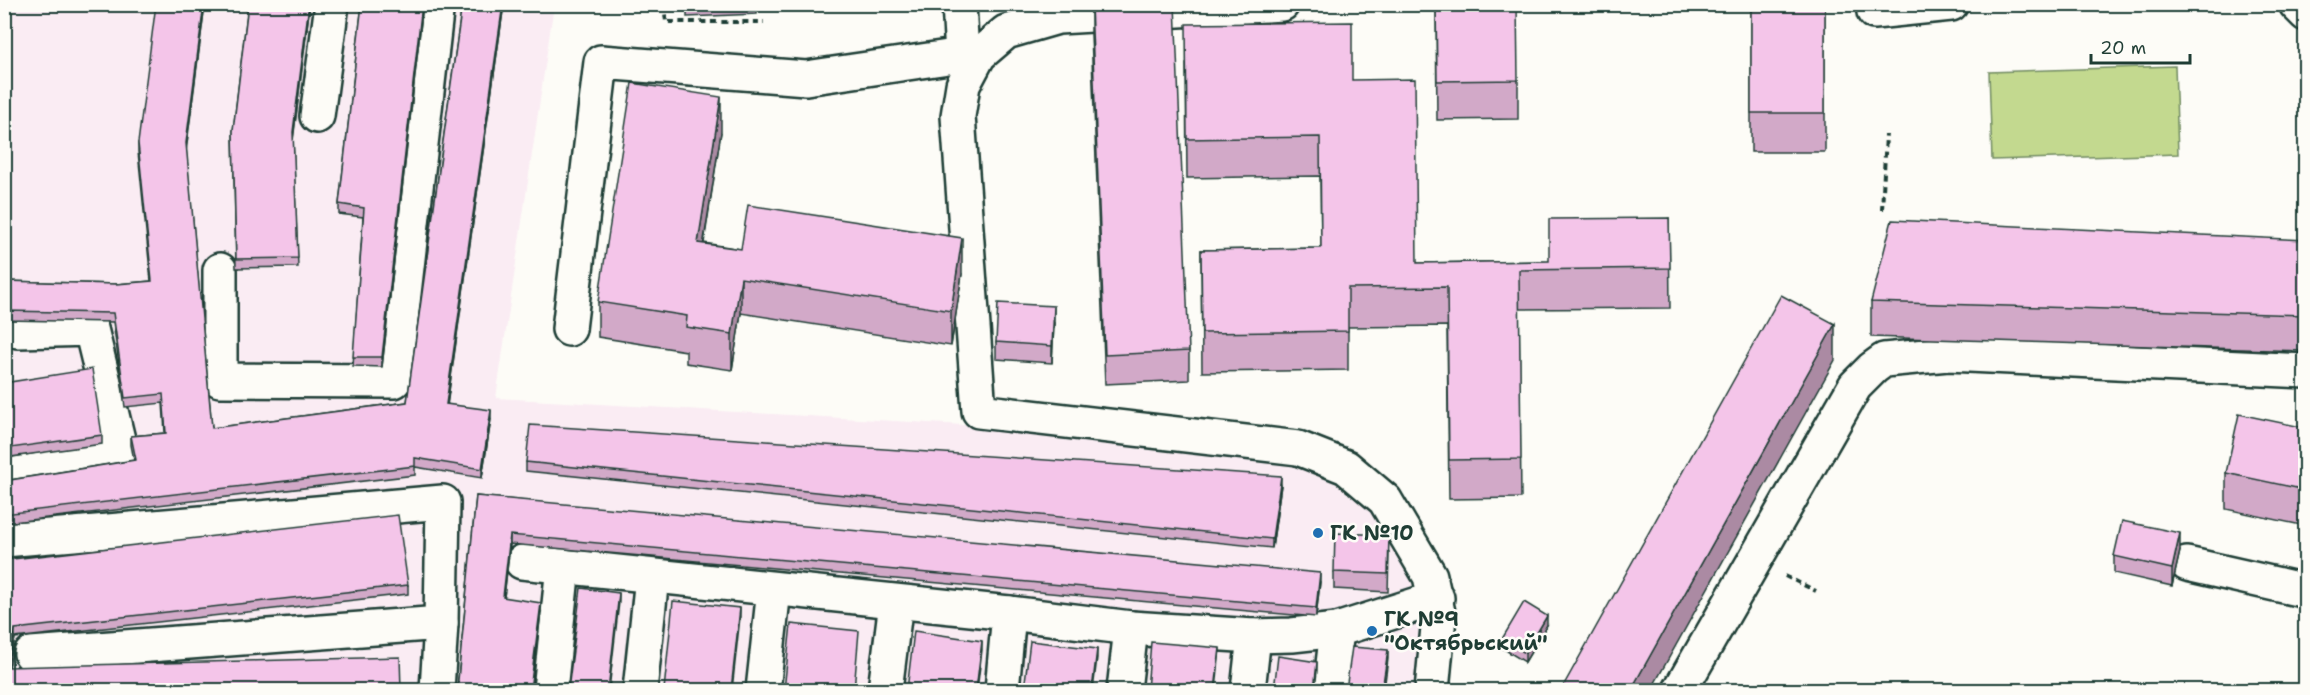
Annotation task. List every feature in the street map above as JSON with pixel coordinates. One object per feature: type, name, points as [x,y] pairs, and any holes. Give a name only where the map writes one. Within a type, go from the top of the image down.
[{"type":"street","points":[[317,116],[332,4]]},
{"type":"street","points":[[220,270],[220,380],[394,381],[437,4]]},
{"type":"street","points":[[959,4],[970,55],[958,116],[979,411],[1298,448],[1346,467],[1385,500],[1430,576],[1440,617],[1432,690]]},
{"type":"street","points":[[569,329],[601,62],[806,78],[970,55],[1006,32],[1058,17],[1282,4]]},
{"type":"street","points":[[1875,12],[1951,4]]},
{"type":"street","points":[[2296,4],[2306,14]]},
{"type":"street","points":[[4,476],[122,456],[91,329],[18,331]]},
{"type":"street","points":[[1680,690],[1855,386],[1884,360],[1948,354],[2306,371]]},
{"type":"street","points":[[4,540],[443,502],[441,623],[437,690]]},
{"type":"street","points":[[522,562],[1010,613],[1131,628],[1254,636],[1337,630],[1437,598]]},
{"type":"street","points":[[2187,564],[2306,591]]},
{"type":"street","points":[[550,690],[563,566]]},
{"type":"street","points":[[640,690],[652,577]]},
{"type":"street","points":[[763,690],[774,588]]},
{"type":"street","points":[[885,690],[896,602]]},
{"type":"street","points":[[1002,690],[1010,613]]},
{"type":"street","points":[[31,654],[441,623]]},
{"type":"street","points":[[1124,690],[1131,628]]},
{"type":"street","points":[[1330,690],[1337,630]]},
{"type":"street","points":[[1248,690],[1254,636]]},
{"type":"path","points":[[664,4],[666,22],[764,22]]},
{"type":"path","points":[[1882,210],[1886,135]]},
{"type":"shaded area","points":[[4,5],[554,5],[496,398],[1033,429],[1280,459],[1353,484],[1410,541],[1433,623],[1423,690],[5,690]]},
{"type":"green space","points":[[2175,66],[2178,154],[1992,160],[1989,72]]},
{"type":"building","points":[[156,4],[204,4],[186,143],[212,428],[407,402],[462,4],[503,4],[446,404],[491,410],[482,469],[415,458],[415,466],[4,514],[4,481],[136,460],[131,436],[166,433],[163,394],[125,398],[113,313],[6,311],[4,365],[4,281],[116,284],[152,281],[138,143]]},
{"type":"building","points":[[248,4],[309,4],[293,132],[298,258],[236,259],[233,131]]},
{"type":"building","points":[[362,4],[422,4],[382,357],[353,357],[364,208],[339,204]]},
{"type":"building","points":[[1175,4],[1189,351],[1105,355],[1091,5]]},
{"type":"building","points":[[1436,4],[1517,4],[1518,80],[1437,81]]},
{"type":"building","points":[[1751,4],[1825,4],[1825,113],[1751,113]]},
{"type":"building","points":[[1352,22],[1352,80],[1415,79],[1417,263],[1549,261],[1549,219],[1669,218],[1670,268],[1519,270],[1521,459],[1449,460],[1447,287],[1348,288],[1348,331],[1202,333],[1201,250],[1321,248],[1320,137],[1187,139],[1186,24]]},
{"type":"building","points":[[632,83],[721,97],[698,243],[741,249],[748,205],[962,238],[951,311],[741,278],[732,334],[686,327],[687,316],[598,302]]},
{"type":"building","points":[[1892,220],[2306,240],[2306,315],[1871,302]]},
{"type":"building","points":[[1781,295],[1835,324],[1631,690],[1561,690]]},
{"type":"building","points":[[998,303],[1054,306],[1052,346],[996,342]]},
{"type":"building","points":[[92,369],[102,435],[4,449],[4,383]]},
{"type":"building","points":[[2239,414],[2306,428],[2306,490],[2226,473]]},
{"type":"building","points":[[530,425],[1281,476],[1272,539],[526,462]]},
{"type":"building","points":[[476,496],[1320,573],[1316,608],[510,535],[503,597],[541,603],[530,690],[457,690]]},
{"type":"building","points":[[398,515],[408,585],[15,629],[7,667],[400,657],[401,690],[4,690],[4,560]]},
{"type":"building","points":[[2122,521],[2180,533],[2172,569],[2114,556]]},
{"type":"building","points":[[1335,533],[1389,535],[1388,574],[1334,572]]},
{"type":"building","points":[[581,588],[619,593],[608,690],[568,690]]},
{"type":"building","points":[[673,601],[740,608],[731,690],[664,690]]},
{"type":"building","points":[[1524,602],[1547,616],[1525,653],[1502,639]]},
{"type":"building","points":[[791,624],[859,631],[854,690],[784,690]]},
{"type":"building","points":[[914,631],[982,641],[976,690],[907,690]]},
{"type":"building","points":[[1030,641],[1097,649],[1092,690],[1024,690]]},
{"type":"building","points":[[1151,642],[1220,648],[1215,690],[1147,690]]},
{"type":"building","points":[[1352,647],[1388,650],[1382,690],[1346,690]]},
{"type":"building","points":[[1278,656],[1317,662],[1314,690],[1274,690]]},
{"type":"place","name":"ГК №10","points":[[1318,533]]},
{"type":"place","name":"ГК №9 \"Октябрьский\"","points":[[1372,631]]}]
